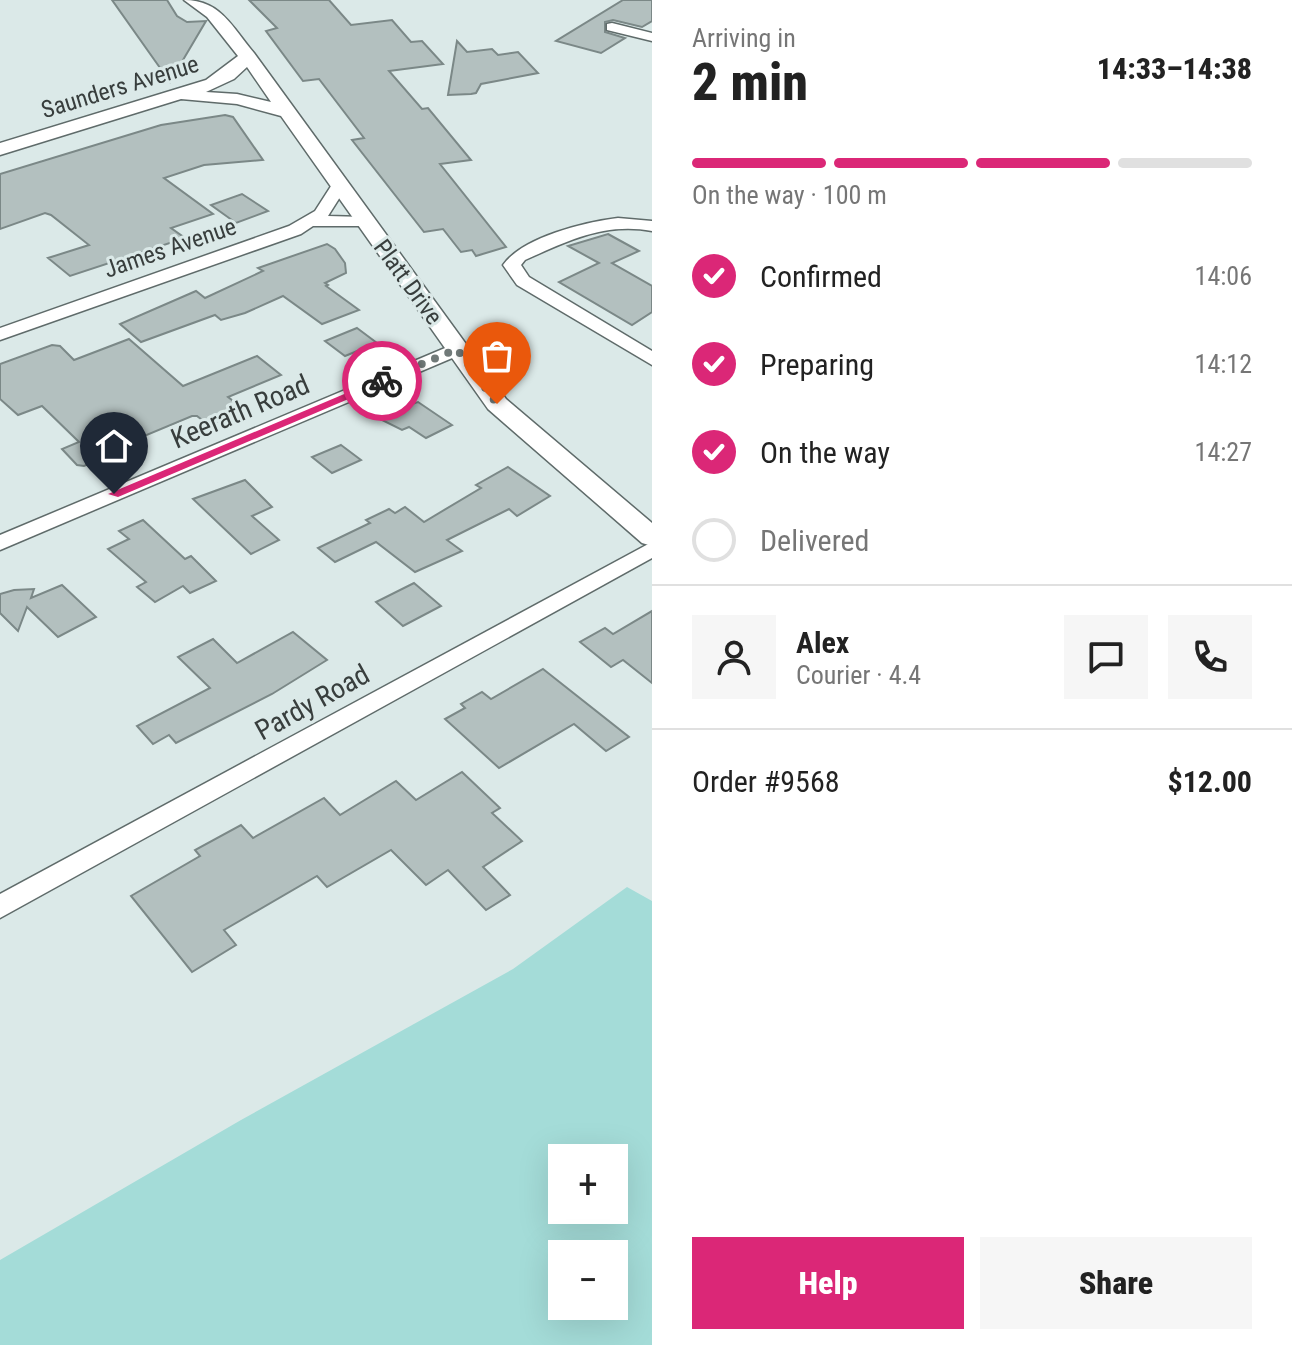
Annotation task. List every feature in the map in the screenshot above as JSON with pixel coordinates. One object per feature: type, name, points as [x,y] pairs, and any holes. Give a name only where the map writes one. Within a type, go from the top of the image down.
[{"type":"street","name":"Platt Drive","points":[[192,0],[213,14],[248,57],[497,404],[652,537]]},
{"type":"street","points":[[612,27],[652,37]]},
{"type":"street","name":"Saunders Avenue","points":[[0,149],[178,96],[228,75],[248,57]]},
{"type":"street","points":[[178,96],[237,99],[287,112]]},
{"type":"street","points":[[313,221],[339,186]]},
{"type":"street","points":[[652,226],[626,220],[607,222],[519,256],[512,265],[523,281],[652,359]]},
{"type":"street","points":[[313,221],[364,222]]},
{"type":"street","name":"James Avenue","points":[[0,334],[313,221]]},
{"type":"street","name":"Keerath Road","points":[[0,543],[457,349]]},
{"type":"street","name":"Pardy Road","points":[[0,907],[652,549]]},
{"type":"shaded area","points":[[627,887],[652,901],[652,1345],[0,1345],[0,1260],[241,1120],[513,969]]},
{"type":"building","points":[[112,0],[167,0],[177,16],[187,22],[206,21],[170,82]]},
{"type":"building","points":[[249,0],[329,0],[351,25],[392,20],[411,42],[422,41],[443,64],[389,71],[422,109],[428,108],[471,160],[440,164],[506,247],[476,256],[472,250],[461,252],[443,229],[424,232],[352,140],[364,138],[319,79],[303,81],[266,31],[277,28]]},
{"type":"building","points":[[623,0],[652,0],[652,21],[642,27],[613,20],[605,22],[605,32],[625,38],[601,53],[556,41]]},
{"type":"building","points":[[457,41],[467,52],[492,49],[498,55],[518,52],[538,73],[481,84],[476,93],[448,95]]},
{"type":"building","points":[[225,115],[233,117],[263,160],[204,165],[164,178],[213,214],[171,228],[185,238],[70,276],[48,258],[89,245],[51,215],[45,213],[0,229],[0,174],[161,125]]},
{"type":"building","points":[[242,194],[268,211],[236,223],[211,205]]},
{"type":"building","points":[[608,234],[639,251],[612,263],[652,286],[652,312],[632,325],[559,282],[599,263],[568,246]]},
{"type":"building","points":[[327,244],[345,263],[346,273],[325,283],[326,286],[359,310],[322,324],[283,296],[245,313],[221,320],[215,315],[141,342],[120,324],[196,291],[205,298],[263,271],[258,268]]},
{"type":"building","points":[[357,328],[377,343],[345,356],[325,341]]},
{"type":"building","points":[[129,339],[183,386],[257,356],[281,375],[228,397],[245,410],[210,426],[197,416],[192,416],[120,446],[124,450],[84,466],[77,465],[62,449],[79,442],[42,406],[18,415],[0,399],[0,364],[52,345],[60,346],[74,360]]},
{"type":"building","points":[[418,402],[452,425],[426,438],[409,427],[402,430],[376,417],[405,403]]},
{"type":"building","points":[[341,445],[361,460],[332,473],[312,457]]},
{"type":"building","points":[[508,467],[550,496],[517,516],[509,509],[447,540],[462,551],[415,572],[376,542],[335,562],[318,548],[370,523],[366,520],[389,509],[395,513],[405,507],[424,522],[481,488],[476,485]]},
{"type":"building","points":[[245,480],[272,507],[252,516],[279,540],[251,554],[193,499]]},
{"type":"building","points":[[143,520],[185,559],[191,556],[216,581],[190,593],[183,586],[155,602],[137,587],[146,582],[108,549],[129,539],[119,531]]},
{"type":"building","points":[[414,583],[441,606],[403,626],[376,602]]},
{"type":"building","points":[[62,585],[96,617],[58,637],[27,607],[18,631],[0,613],[0,594],[34,589],[31,598]]},
{"type":"building","points":[[652,611],[652,683],[623,660],[611,667],[580,642],[605,628],[613,634]]},
{"type":"building","points":[[293,632],[327,660],[272,694],[176,743],[169,735],[153,744],[137,726],[210,688],[178,657],[213,639],[237,663]]},
{"type":"building","points":[[543,669],[629,737],[606,751],[574,724],[499,768],[445,719],[465,708],[461,704],[482,692],[491,699]]},
{"type":"building","points":[[462,772],[500,808],[492,813],[522,841],[483,867],[510,895],[486,910],[448,870],[426,885],[391,850],[327,887],[317,876],[224,930],[236,945],[192,972],[131,896],[200,856],[195,850],[241,825],[253,838],[324,798],[340,815],[396,781],[416,800]]},
{"type":"way so far","points":[[382,381],[457,349],[497,404]]},
{"type":"route","points":[[114,494],[382,381]]}]
